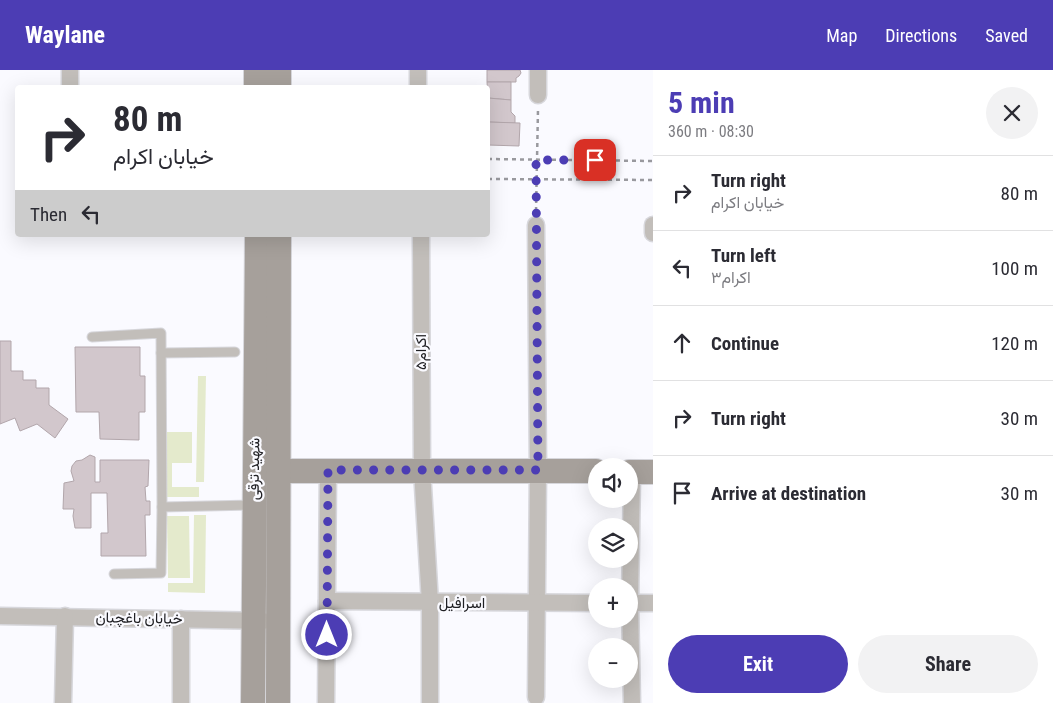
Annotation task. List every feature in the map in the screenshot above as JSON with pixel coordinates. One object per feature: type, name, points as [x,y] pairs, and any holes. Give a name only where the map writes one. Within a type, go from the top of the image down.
[{"type":"main road","points":[[256,70],[256,85]]},
{"type":"main road","points":[[279,85],[280,70]]},
{"type":"main road","name":"شهید ترقی","points":[[253,703],[256,237]]},
{"type":"main road","name":"شهید ترقی","points":[[278,703],[279,237]]},
{"type":"main road","points":[[254,471],[588,471]]},
{"type":"street","points":[[70,70],[70,85]]},
{"type":"street","points":[[418,70],[418,85]]},
{"type":"street","points":[[538,70],[538,95]]},
{"type":"street","points":[[536,225],[538,470],[536,697]]},
{"type":"street","points":[[653,225],[653,233]]},
{"type":"street","name":"اکرام۵","points":[[421,237],[422,470],[430,603],[430,703]]},
{"type":"street","points":[[326,703],[328,470]]},
{"type":"street","points":[[631,578],[636,508]]},
{"type":"street","name":"اسرافیل","points":[[327,601],[588,603]]},
{"type":"street","points":[[638,603],[653,603]]},
{"type":"street","name":"خیابان باغچبان","points":[[0,616],[278,621]]},
{"type":"street","points":[[63,703],[65,616]]},
{"type":"street","points":[[181,619],[181,703]]},
{"type":"street","points":[[630,628],[632,703]]},
{"type":"lane","points":[[92,337],[161,333],[161,573],[114,574]]},
{"type":"lane","points":[[162,353],[235,352]]},
{"type":"lane","points":[[162,507],[254,505]]},
{"type":"path","points":[[536,225],[538,95]]},
{"type":"path","points":[[490,159],[653,161]]},
{"type":"path","points":[[490,179],[653,180]]},
{"type":"green space","points":[[198,376],[206,376],[204,482],[196,482]]},
{"type":"green space","points":[[165,432],[192,432],[192,463],[172,463],[172,487],[199,487],[199,497],[166,497]]},
{"type":"green space","points":[[194,515],[206,515],[205,593],[168,592],[168,583],[193,583]]},
{"type":"green space","points":[[167,516],[189,516],[190,578],[168,578]]},
{"type":"building","points":[[487,70],[520,70],[521,73],[516,78],[516,82],[487,82]]},
{"type":"building","points":[[487,82],[511,82],[511,100],[490,98],[490,85],[487,85]]},
{"type":"building","points":[[490,98],[511,100],[511,112],[515,116],[515,123],[490,122]]},
{"type":"building","points":[[490,122],[520,123],[519,146],[490,145]]},
{"type":"building","points":[[0,341],[11,341],[11,371],[23,371],[23,380],[36,380],[36,388],[49,388],[49,405],[68,419],[55,438],[37,424],[20,431],[15,418],[0,424]]},
{"type":"building","points":[[75,347],[140,347],[140,376],[145,376],[145,412],[139,412],[139,440],[100,439],[99,412],[76,412]]},
{"type":"building","points":[[90,455],[95,457],[95,482],[100,482],[100,460],[149,460],[148,486],[145,487],[146,501],[150,501],[150,515],[145,515],[146,556],[101,556],[101,533],[108,533],[107,493],[91,493],[91,528],[75,528],[74,509],[63,509],[64,483],[74,481],[71,471],[72,466],[76,461]]},
{"type":"route","points":[[327,635],[328,470],[538,470],[536,160],[595,160]]}]
